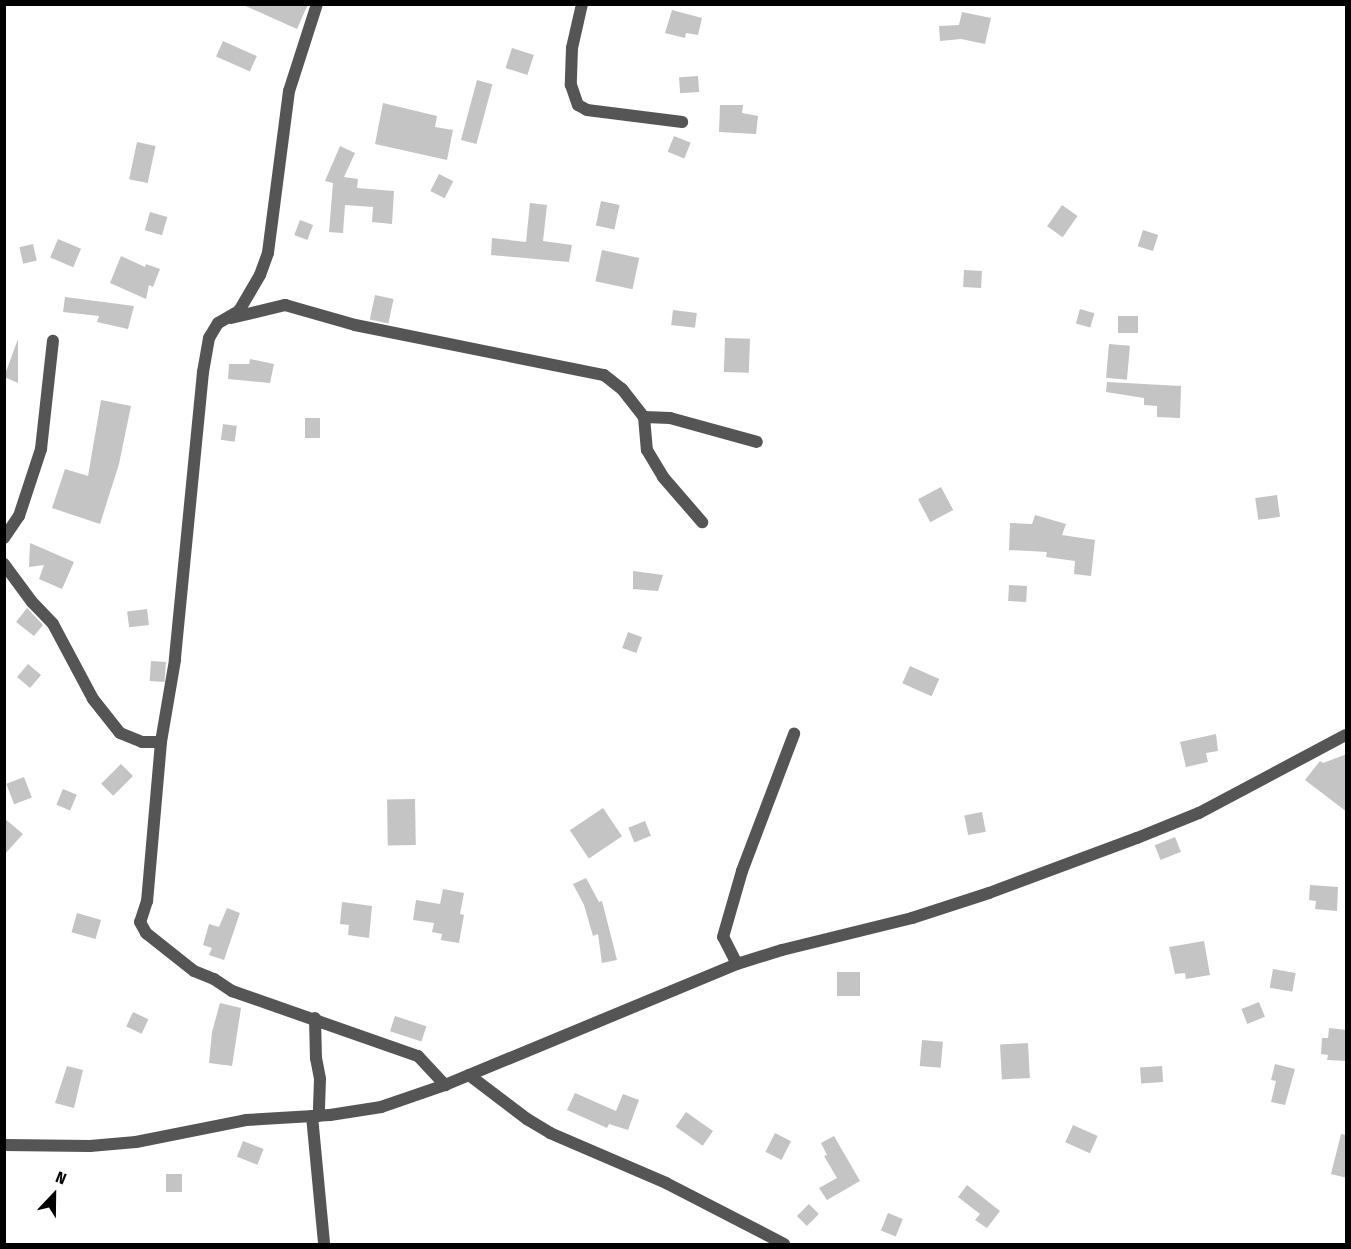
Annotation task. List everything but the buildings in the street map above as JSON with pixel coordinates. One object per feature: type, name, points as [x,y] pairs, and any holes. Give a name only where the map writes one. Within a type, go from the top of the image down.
[{"type":"street","points":[[227,320],[239,310],[251,294],[268,253],[289,91],[317,4]]},
{"type":"street","points":[[582,4],[572,48],[571,85],[579,105],[587,110],[682,122]]},
{"type":"street","points":[[445,1085],[418,1056],[315,1018],[232,991],[214,979],[194,971],[146,933],[140,922],[147,901],[161,742],[176,660],[203,372],[209,338],[218,324],[227,320],[285,305],[355,325],[604,375],[622,389],[644,417],[647,450],[663,477],[702,522]]},
{"type":"street","points":[[4,538],[19,516],[41,449],[53,341]]},
{"type":"street","points":[[644,417],[670,418],[757,442]]},
{"type":"street","points":[[4,564],[32,602],[53,624],[93,699],[120,733],[142,742],[161,742]]},
{"type":"street","points":[[737,964],[723,938],[742,871],[794,734]]},
{"type":"street","points":[[4,1145],[90,1146],[136,1142],[246,1120],[316,1116],[381,1107],[445,1085],[737,964],[782,950],[912,918],[989,893],[1137,838],[1219,804],[1347,735]]},
{"type":"street","points":[[315,1018],[316,1058],[320,1079],[316,1116],[324,1245]]},
{"type":"street","points":[[469,1075],[526,1119],[550,1132],[666,1183],[784,1245]]}]
